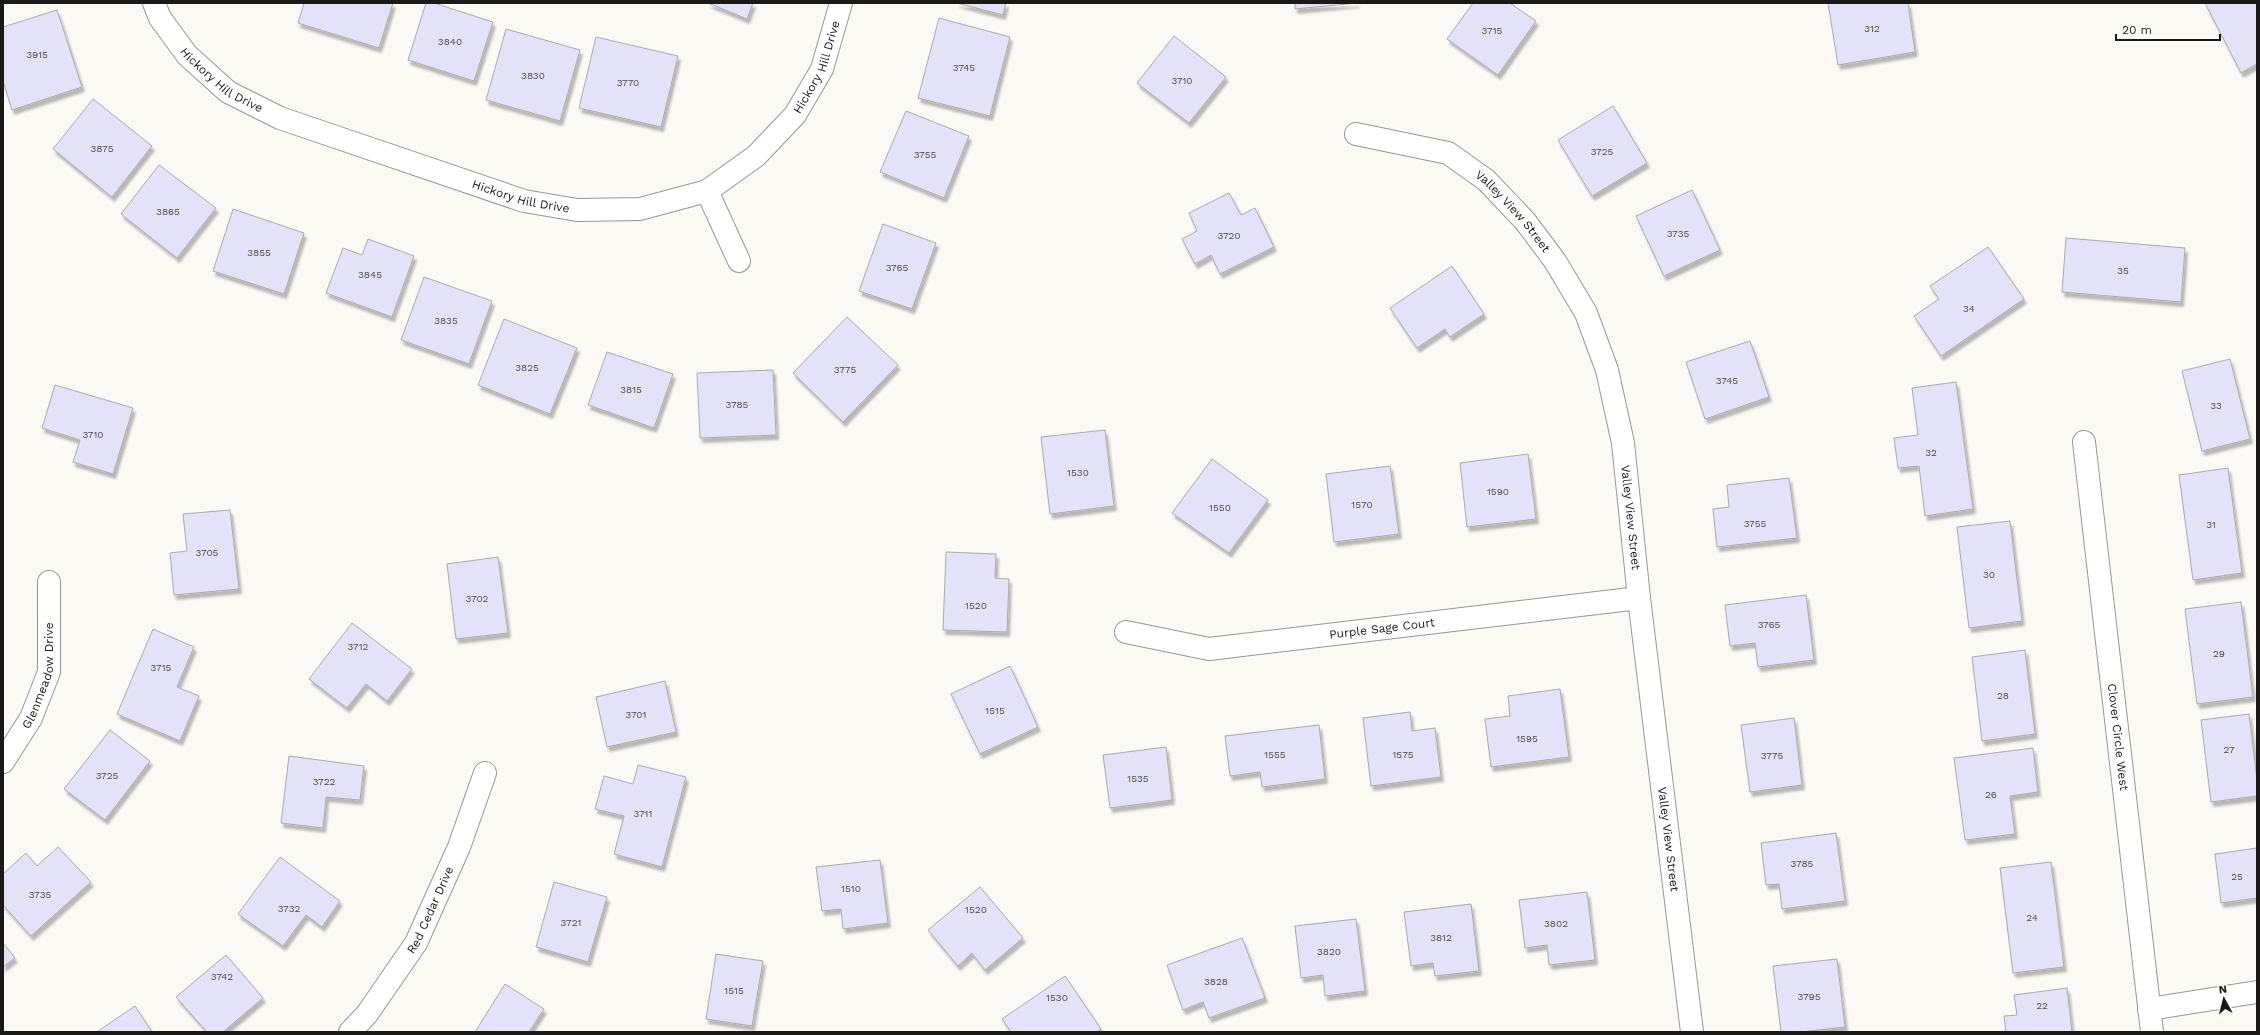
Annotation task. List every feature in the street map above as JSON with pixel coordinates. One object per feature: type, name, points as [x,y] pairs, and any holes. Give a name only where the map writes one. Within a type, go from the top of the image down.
[{"type":"street","name":"Hickory Hill Drive","points":[[154,3],[160,18],[187,54],[228,92],[280,118],[524,201],[577,210],[640,209],[707,191],[756,156],[795,115],[822,69],[841,3]]},
{"type":"street","name":"Valley View Street","points":[[1356,134],[1448,153],[1486,180],[1525,221],[1555,261],[1586,313],[1607,370],[1623,443],[1639,598],[1692,1032]]},
{"type":"street","points":[[707,191],[739,261]]},
{"type":"street","name":"Clover Circle West","points":[[2084,442],[2152,1032]]},
{"type":"street","name":"Glenmeadow Drive","points":[[3,762],[31,718],[49,672],[49,582]]},
{"type":"street","name":"Purple Sage Court","points":[[1126,632],[1209,649],[1639,598]]},
{"type":"street","name":"Red Cedar Drive","points":[[350,1032],[367,1014],[416,943],[459,847],[485,773]]},
{"type":"street","points":[[2149,1009],[2257,992]]},
{"type":"building","points":[[304,3],[393,3],[379,48],[298,23]]},
{"type":"building","points":[[426,3],[434,3],[493,22],[474,81],[408,60]]},
{"type":"building","points":[[708,3],[753,3],[747,19]]},
{"type":"building","points":[[957,3],[1006,3],[1003,15]]},
{"type":"building","points":[[1295,3],[1357,3],[1295,9]]},
{"type":"building","points":[[1473,3],[1510,3],[1536,21],[1498,75],[1447,39]]},
{"type":"building","points":[[1828,3],[1908,3],[1915,52],[1838,65]]},
{"type":"building","points":[[2205,3],[2257,3],[2257,64],[2241,73]]},
{"type":"building","points":[[57,10],[82,87],[12,110],[3,81],[3,27]]},
{"type":"building","points":[[939,18],[1010,37],[990,116],[918,98]]},
{"type":"building","points":[[506,29],[580,50],[560,121],[486,100]]},
{"type":"building","points":[[1174,36],[1226,77],[1189,123],[1137,83]]},
{"type":"building","points":[[596,37],[678,56],[661,127],[579,108]]},
{"type":"building","points":[[93,99],[152,146],[112,197],[53,149]]},
{"type":"building","points":[[1613,106],[1647,163],[1592,196],[1558,140]]},
{"type":"building","points":[[906,111],[969,136],[944,198],[880,172]]},
{"type":"building","points":[[159,165],[216,208],[177,258],[121,214]]},
{"type":"building","points":[[1692,190],[1720,250],[1664,276],[1636,216]]},
{"type":"building","points":[[1229,193],[1241,215],[1255,208],[1274,247],[1220,274],[1211,255],[1195,264],[1182,239],[1197,231],[1189,213]]},
{"type":"building","points":[[233,209],[304,233],[284,294],[213,271]]},
{"type":"building","points":[[883,224],[936,243],[912,309],[859,291]]},
{"type":"building","points":[[2066,238],[2185,248],[2181,302],[2062,292]]},
{"type":"building","points":[[368,239],[414,256],[392,317],[326,293],[343,248],[362,255]]},
{"type":"building","points":[[1988,247],[2024,299],[1941,356],[1914,316],[1939,299],[1930,286]]},
{"type":"building","points":[[1452,266],[1484,314],[1450,337],[1445,329],[1417,348],[1390,308]]},
{"type":"building","points":[[424,277],[492,301],[469,364],[401,340]]},
{"type":"building","points":[[847,317],[898,365],[843,422],[793,373]]},
{"type":"building","points":[[504,319],[577,348],[550,414],[478,385]]},
{"type":"building","points":[[1750,341],[1769,397],[1705,419],[1686,362]]},
{"type":"building","points":[[607,352],[673,374],[654,428],[588,405]]},
{"type":"building","points":[[2230,359],[2250,439],[2202,451],[2182,371]]},
{"type":"building","points":[[773,370],[776,435],[700,438],[697,373]]},
{"type":"building","points":[[1956,382],[1973,509],[1925,516],[1919,466],[1898,468],[1894,438],[1918,435],[1912,388]]},
{"type":"building","points":[[55,385],[133,408],[113,474],[73,462],[80,440],[42,428]]},
{"type":"building","points":[[1105,430],[1114,506],[1050,514],[1041,437]]},
{"type":"building","points":[[1528,454],[1536,519],[1467,527],[1460,463]]},
{"type":"building","points":[[1212,459],[1268,500],[1229,553],[1172,513]]},
{"type":"building","points":[[1390,466],[1399,534],[1334,542],[1326,474]]},
{"type":"building","points":[[2228,468],[2242,573],[2193,580],[2179,475]]},
{"type":"building","points":[[1789,478],[1797,538],[1717,547],[1713,509],[1729,507],[1727,485]]},
{"type":"building","points":[[230,510],[239,589],[174,595],[170,553],[187,551],[183,514]]},
{"type":"building","points":[[2010,521],[2022,621],[1969,628],[1957,527]]},
{"type":"building","points":[[946,552],[996,554],[995,578],[1009,579],[1007,632],[943,630]]},
{"type":"building","points":[[498,557],[508,633],[456,639],[447,564]]},
{"type":"building","points":[[1806,595],[1814,660],[1758,667],[1755,643],[1730,646],[1725,605]]},
{"type":"building","points":[[2241,602],[2253,697],[2197,704],[2185,609]]},
{"type":"building","points":[[352,623],[412,669],[387,701],[366,684],[347,708],[309,679]]},
{"type":"building","points":[[153,629],[194,647],[177,687],[199,696],[180,741],[117,714]]},
{"type":"building","points":[[2025,650],[2035,734],[1982,741],[1972,657]]},
{"type":"building","points":[[1010,666],[1038,727],[980,754],[951,694]]},
{"type":"building","points":[[665,681],[676,732],[607,747],[596,697]]},
{"type":"building","points":[[1560,689],[1569,757],[1491,767],[1485,719],[1510,716],[1508,696]]},
{"type":"building","points":[[1410,712],[1412,731],[1435,728],[1441,777],[1371,786],[1363,718]]},
{"type":"building","points":[[2249,714],[2257,779],[2257,796],[2211,802],[2201,720]]},
{"type":"building","points":[[1794,718],[1802,785],[1750,792],[1741,725]]},
{"type":"building","points":[[1319,725],[1325,779],[1262,787],[1260,772],[1230,776],[1225,736]]},
{"type":"building","points":[[110,730],[150,761],[105,820],[64,789]]},
{"type":"building","points":[[1166,747],[1172,800],[1110,808],[1103,755]]},
{"type":"building","points":[[2033,748],[2038,792],[2010,796],[2015,834],[1965,840],[1954,758]]},
{"type":"building","points":[[289,756],[364,766],[360,800],[326,797],[323,828],[281,823]]},
{"type":"building","points":[[638,765],[686,777],[662,867],[614,854],[624,816],[595,809],[604,776],[633,784]]},
{"type":"building","points":[[1836,833],[1845,901],[1782,909],[1779,884],[1766,885],[1761,843]]},
{"type":"building","points":[[58,847],[91,882],[31,936],[3,905],[3,874],[26,853],[37,866]]},
{"type":"building","points":[[2257,848],[2257,898],[2221,903],[2215,854]]},
{"type":"building","points":[[280,857],[340,901],[322,927],[306,915],[283,946],[238,914]]},
{"type":"building","points":[[880,860],[888,923],[843,929],[841,909],[822,911],[816,867]]},
{"type":"building","points":[[2051,862],[2064,967],[2013,973],[2000,868]]},
{"type":"building","points":[[554,882],[607,897],[588,962],[536,947]]},
{"type":"building","points":[[980,887],[1023,938],[985,970],[972,953],[958,966],[928,930]]},
{"type":"building","points":[[1587,892],[1595,960],[1549,965],[1547,945],[1525,948],[1519,900]]},
{"type":"building","points":[[1471,904],[1479,971],[1435,976],[1433,963],[1411,966],[1404,912]]},
{"type":"building","points":[[1356,919],[1365,991],[1325,996],[1323,975],[1301,978],[1295,926]]},
{"type":"building","points":[[1242,938],[1265,998],[1209,1018],[1203,1002],[1183,1010],[1167,965]]},
{"type":"building","points":[[3,943],[15,958],[3,967]]},
{"type":"building","points":[[716,954],[763,961],[752,1026],[706,1019]]},
{"type":"building","points":[[226,955],[263,998],[223,1032],[207,1032],[176,997]]},
{"type":"building","points":[[1837,959],[1845,1027],[1801,1032],[1781,1032],[1773,966]]},
{"type":"building","points":[[1065,976],[1101,1029],[1097,1032],[1011,1032],[1002,1019]]},
{"type":"building","points":[[505,984],[544,1009],[529,1032],[475,1032]]},
{"type":"building","points":[[2067,988],[2072,1032],[2006,1032],[2004,1016],[2017,1015],[2014,995]]},
{"type":"building","points":[[135,1006],[152,1032],[97,1032]]}]
